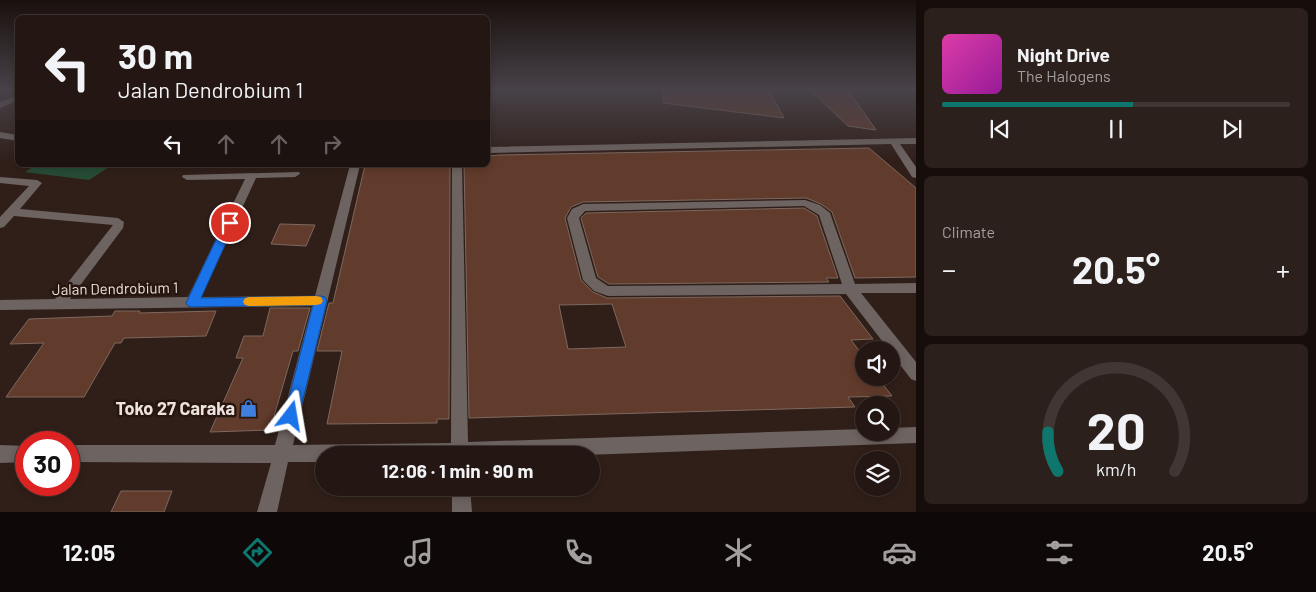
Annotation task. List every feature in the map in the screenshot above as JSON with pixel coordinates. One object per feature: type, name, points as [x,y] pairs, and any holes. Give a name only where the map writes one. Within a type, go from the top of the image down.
[{"type":"street","points":[[0,135],[15,138]]},
{"type":"street","points":[[490,150],[916,141]]},
{"type":"street","points":[[894,142],[916,175]]},
{"type":"street","points":[[267,512],[354,167]]},
{"type":"street","points":[[457,167],[460,446]]},
{"type":"street","points":[[187,177],[295,174]]},
{"type":"street","points":[[192,303],[252,175]]},
{"type":"street","points":[[0,180],[37,183],[0,224]]},
{"type":"street","points":[[916,288],[851,290],[608,291],[599,288],[590,280],[574,218],[576,212],[582,208],[805,203],[816,207],[824,213],[851,290],[916,374]]},
{"type":"street","points":[[12,212],[118,222],[119,225],[58,305]]},
{"type":"street","name":"Jalan Dendrobium 1","points":[[0,305],[321,301]]},
{"type":"street","points":[[600,447],[916,434]]},
{"type":"street","points":[[0,454],[15,454]]},
{"type":"street","points":[[80,454],[315,454]]},
{"type":"street","points":[[461,496],[462,512]]},
{"type":"green space","points":[[33,167],[109,167],[89,180],[25,172]]},
{"type":"building","points":[[751,114],[782,114],[784,118]]},
{"type":"building","points":[[835,114],[865,114],[876,130],[848,126]]},
{"type":"building","points":[[869,148],[916,188],[916,277],[855,278],[832,212],[821,204],[806,198],[583,202],[571,207],[565,218],[581,280],[593,292],[607,298],[840,296],[873,339],[851,340],[855,345],[855,386],[884,386],[892,396],[848,397],[855,407],[469,418],[464,167],[490,167],[490,156],[500,155]],"holes":[[[612,304],[626,347],[568,349],[559,305]]]},
{"type":"building","points":[[365,167],[450,167],[449,419],[437,419],[437,423],[327,424],[342,351],[317,351],[329,303],[333,303]]},
{"type":"building","points":[[804,208],[817,216],[838,278],[826,278],[829,282],[609,284],[598,277],[581,218],[586,213]]},
{"type":"building","points":[[280,224],[315,225],[306,246],[271,244]]},
{"type":"building","name":"Toko 27 Caraka","points":[[270,308],[310,308],[298,351],[293,351],[270,430],[210,432],[243,358],[236,358],[244,336],[263,336]]},
{"type":"building","points":[[115,311],[140,311],[139,313],[216,311],[206,336],[124,338],[121,343],[115,343],[84,397],[6,397],[44,343],[10,344],[29,319],[112,316]]},
{"type":"building","points":[[121,491],[172,491],[164,512],[111,512]]},
{"type":"slow traffic","points":[[249,302],[316,301]]},
{"type":"place","name":"Toko 27 Caraka","points":[[249,408]]},
{"type":"route","points":[[230,223],[192,303],[321,301],[291,416]]}]
